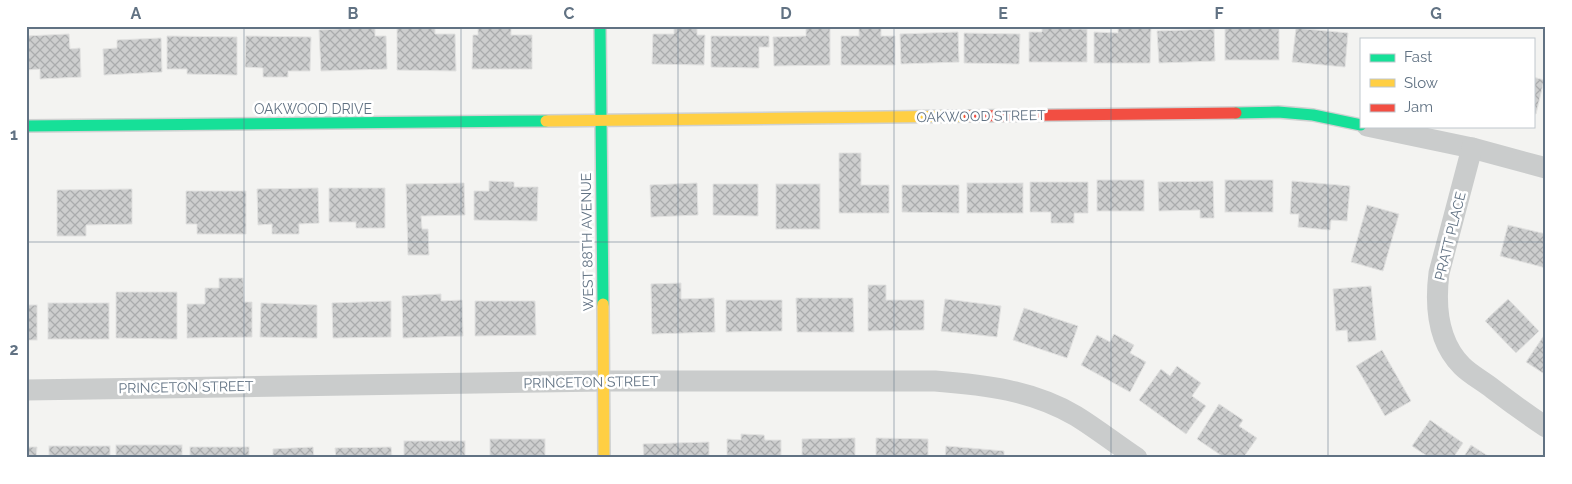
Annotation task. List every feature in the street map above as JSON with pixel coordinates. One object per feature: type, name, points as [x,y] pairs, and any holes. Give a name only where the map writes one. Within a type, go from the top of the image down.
[{"type":"street","name":"WEST 88TH AVENUE","points":[[600,26],[604,458]]},
{"type":"street","name":"OAKWOOD STREET","points":[[600,121],[1278,112],[1313,115],[1360,125]]},
{"type":"street","name":"OAKWOOD DRIVE","points":[[26,126],[600,121]]},
{"type":"street","points":[[1377,128],[1472,148],[1546,168]]},
{"type":"street","name":"PRATT PLACE","points":[[1472,148],[1439,273],[1437,310],[1441,331],[1462,366],[1546,427]]},
{"type":"street","name":"PRINCETON STREET","points":[[26,390],[603,381],[935,381],[985,385],[1010,390],[1058,406],[1098,430],[1137,458]]},
{"type":"building","points":[[397,26],[435,26],[435,34],[455,34],[456,71],[397,70]]},
{"type":"building","points":[[478,26],[511,26],[511,35],[532,35],[532,69],[472,69],[473,35],[478,35]]},
{"type":"building","points":[[674,26],[697,26],[697,35],[705,35],[704,65],[652,64],[653,34],[674,34]]},
{"type":"building","points":[[806,26],[830,26],[830,65],[774,66],[773,37],[806,36]]},
{"type":"building","points":[[859,26],[881,26],[881,36],[895,36],[895,65],[841,65],[841,36],[859,36]]},
{"type":"building","points":[[1042,26],[1072,26],[1072,29],[1087,29],[1087,62],[1029,62],[1029,32],[1042,32]]},
{"type":"building","points":[[1225,26],[1279,26],[1279,60],[1225,60]]},
{"type":"building","points":[[375,27],[375,36],[386,36],[387,69],[321,71],[319,30]]},
{"type":"building","points":[[1118,27],[1151,27],[1150,63],[1094,63],[1094,32],[1118,33]]},
{"type":"building","points":[[1296,28],[1348,33],[1345,67],[1292,62]]},
{"type":"building","points":[[1214,29],[1215,61],[1159,63],[1157,31]]},
{"type":"building","points":[[958,32],[959,62],[901,64],[900,34]]},
{"type":"building","points":[[964,33],[1020,34],[1019,64],[964,63]]},
{"type":"building","points":[[69,34],[70,49],[80,48],[81,77],[40,79],[40,69],[26,70],[26,36]]},
{"type":"building","points":[[167,36],[237,37],[237,75],[187,74],[187,69],[167,69]]},
{"type":"building","points":[[246,36],[311,37],[310,71],[288,71],[288,77],[263,77],[263,68],[245,67]]},
{"type":"building","points":[[711,36],[769,36],[769,47],[759,47],[759,68],[711,67]]},
{"type":"building","points":[[161,38],[162,72],[104,75],[103,49],[117,48],[117,40]]},
{"type":"building","points":[[1534,77],[1544,80],[1536,114],[1534,113]]},
{"type":"building","points":[[839,153],[861,153],[861,185],[889,185],[889,213],[839,213]]},
{"type":"building","points":[[1097,180],[1144,180],[1144,211],[1097,211]]},
{"type":"building","points":[[1225,180],[1273,180],[1273,212],[1225,212]]},
{"type":"building","points":[[489,181],[514,182],[514,187],[538,187],[537,221],[474,220],[474,191],[489,191]]},
{"type":"building","points":[[1213,181],[1214,218],[1200,218],[1200,210],[1159,211],[1158,182]]},
{"type":"building","points":[[1292,181],[1350,186],[1347,221],[1331,220],[1330,230],[1298,227],[1299,214],[1290,214]]},
{"type":"building","points":[[1030,182],[1088,182],[1088,213],[1074,213],[1074,223],[1051,223],[1051,212],[1030,212]]},
{"type":"building","points":[[464,183],[465,215],[421,216],[422,229],[428,229],[429,255],[408,255],[406,184]]},
{"type":"building","points":[[697,183],[698,215],[651,217],[650,185]]},
{"type":"building","points":[[967,183],[1023,183],[1023,213],[967,213]]},
{"type":"building","points":[[713,184],[758,184],[758,216],[713,215]]},
{"type":"building","points":[[776,184],[820,184],[820,229],[776,229]]},
{"type":"building","points":[[902,185],[959,185],[959,213],[902,212]]},
{"type":"building","points":[[318,188],[319,223],[299,224],[299,234],[272,234],[272,224],[258,225],[257,189]]},
{"type":"building","points":[[329,188],[385,188],[385,228],[356,228],[356,222],[329,222]]},
{"type":"building","points":[[132,189],[132,224],[86,225],[86,236],[57,236],[57,190]]},
{"type":"building","points":[[26,191],[28,191],[28,248],[26,248]]},
{"type":"building","points":[[186,191],[246,191],[246,234],[197,234],[197,224],[186,224]]},
{"type":"building","points":[[1367,205],[1399,214],[1383,271],[1351,262]]},
{"type":"building","points":[[1508,225],[1546,234],[1546,268],[1500,256]]},
{"type":"building","points":[[219,278],[243,278],[244,302],[252,302],[252,337],[187,338],[187,304],[205,304],[205,288],[219,288]]},
{"type":"building","points":[[681,283],[681,299],[714,298],[715,332],[652,334],[651,284]]},
{"type":"building","points":[[868,285],[886,285],[886,300],[924,300],[924,330],[868,331]]},
{"type":"building","points":[[1371,286],[1376,340],[1348,342],[1347,330],[1336,331],[1333,289]]},
{"type":"building","points":[[116,292],[177,292],[177,339],[116,338]]},
{"type":"building","points":[[441,294],[441,301],[462,300],[463,336],[403,338],[402,296]]},
{"type":"building","points":[[796,298],[853,298],[854,332],[797,332]]},
{"type":"building","points":[[945,299],[1001,306],[997,337],[941,331]]},
{"type":"building","points":[[1508,299],[1539,331],[1516,353],[1485,321]]},
{"type":"building","points":[[726,300],[782,300],[782,331],[726,332]]},
{"type":"building","points":[[391,301],[391,337],[333,338],[332,303]]},
{"type":"building","points":[[475,301],[535,301],[536,335],[475,336]]},
{"type":"building","points":[[48,303],[109,303],[109,339],[48,339]]},
{"type":"building","points":[[261,303],[317,305],[317,338],[260,337]]},
{"type":"building","points":[[26,305],[37,305],[37,340],[26,340]]},
{"type":"building","points":[[1024,308],[1078,326],[1067,358],[1013,340]]},
{"type":"building","points":[[1114,334],[1134,345],[1130,353],[1146,362],[1130,392],[1081,365],[1097,335],[1110,342]]},
{"type":"building","points":[[1546,334],[1546,375],[1526,362]]},
{"type":"building","points":[[1382,350],[1411,401],[1385,416],[1356,366]]},
{"type":"building","points":[[1177,366],[1201,383],[1192,396],[1206,406],[1186,434],[1139,400],[1161,369],[1170,376]]},
{"type":"building","points":[[1219,404],[1243,420],[1239,426],[1257,438],[1243,458],[1225,458],[1197,439]]},
{"type":"building","points":[[1430,420],[1463,443],[1453,458],[1430,458],[1412,446]]},
{"type":"building","points":[[741,434],[764,435],[765,440],[781,440],[781,458],[727,458],[727,439],[741,440]]},
{"type":"building","points":[[855,438],[855,458],[802,458],[802,439]]},
{"type":"building","points":[[876,438],[928,439],[928,458],[876,458]]},
{"type":"building","points":[[490,439],[545,439],[545,458],[490,458]]},
{"type":"building","points":[[404,441],[465,441],[465,458],[404,458]]},
{"type":"building","points":[[709,442],[709,458],[644,458],[643,444]]},
{"type":"building","points":[[116,445],[182,445],[182,458],[116,458]]},
{"type":"building","points":[[1471,445],[1491,458],[1463,458]]},
{"type":"building","points":[[49,446],[110,446],[110,458],[49,458]]},
{"type":"building","points":[[946,446],[1004,451],[1004,458],[945,458]]},
{"type":"building","points":[[26,447],[37,447],[36,458],[26,458]]},
{"type":"building","points":[[190,447],[249,447],[249,458],[190,458]]},
{"type":"building","points":[[313,447],[314,458],[273,458],[273,449]]},
{"type":"building","points":[[391,447],[392,458],[336,458],[335,448]]},
{"type":"traffic: fast","points":[[600,26],[603,304]]},
{"type":"traffic: fast","points":[[1236,113],[1278,112],[1313,115],[1360,125]]},
{"type":"traffic: fast","points":[[26,126],[546,121]]},
{"type":"traffic: slow","points":[[546,121],[969,116]]},
{"type":"traffic: slow","points":[[603,304],[604,458]]},
{"type":"traffic: jam","points":[[969,116],[1236,113]]}]
